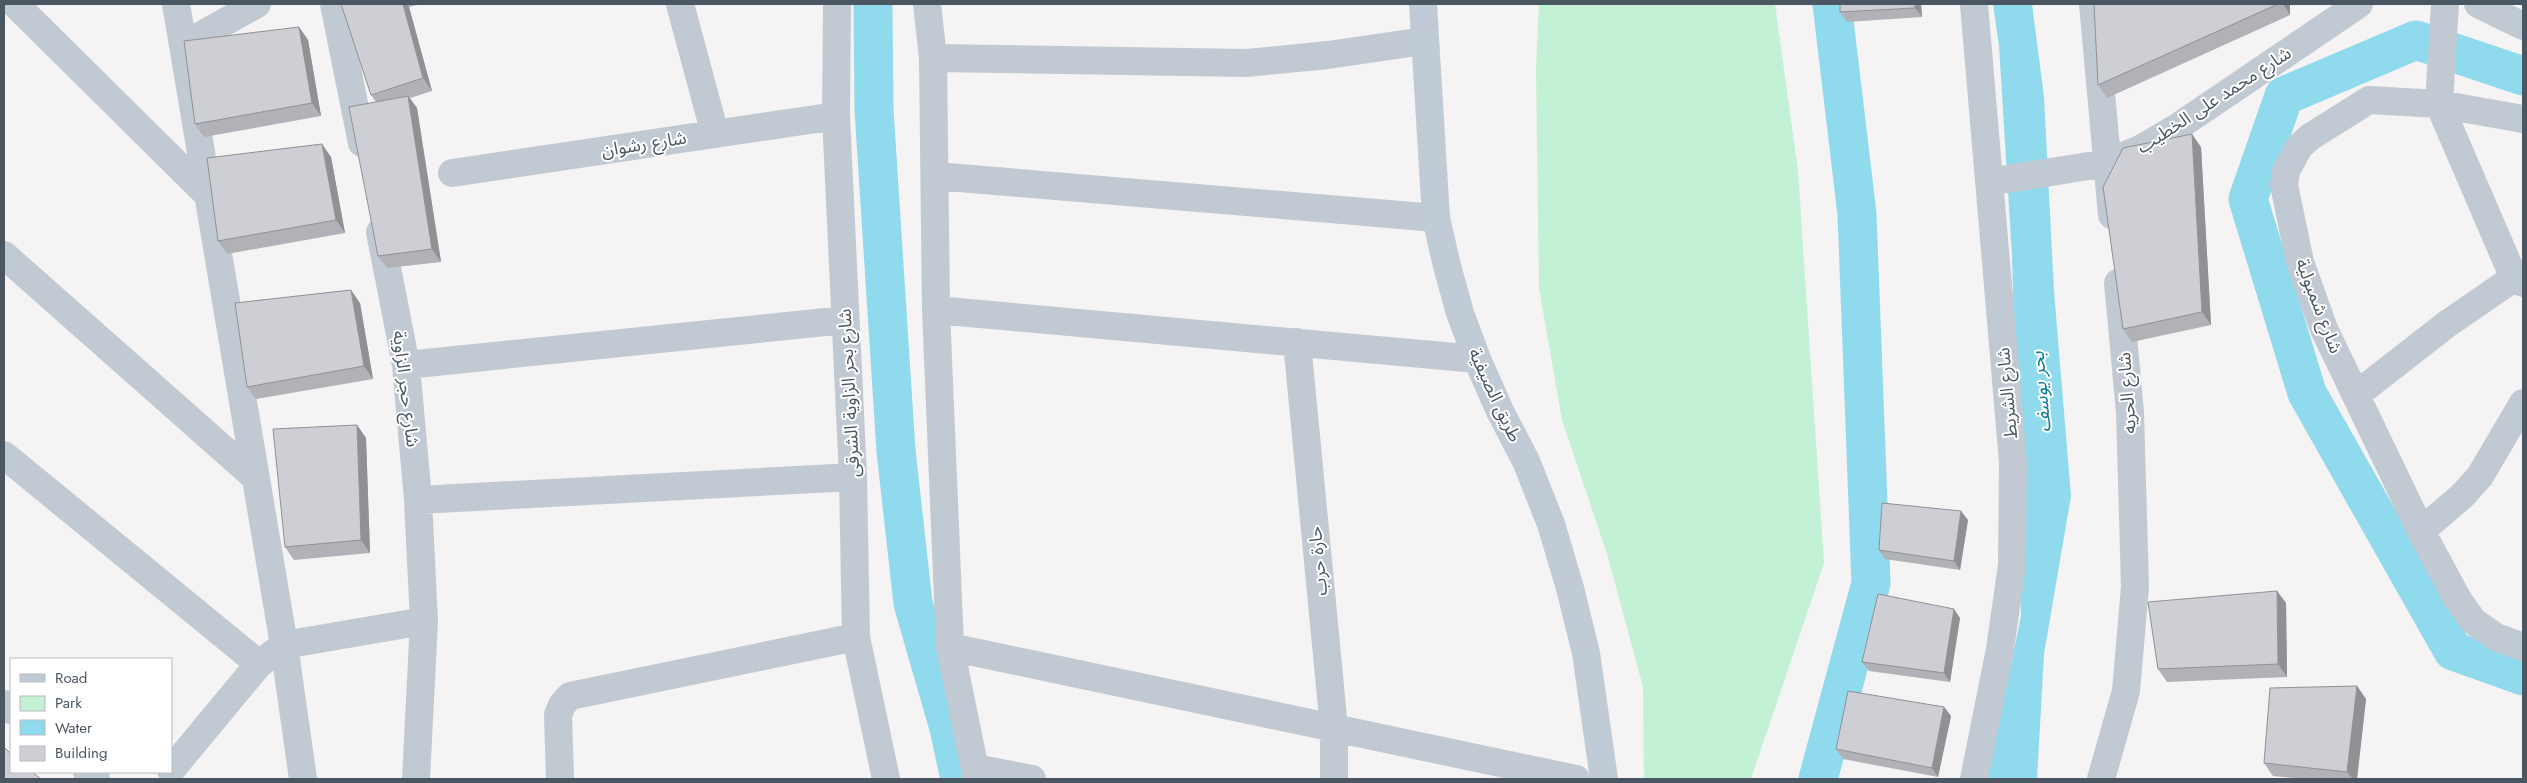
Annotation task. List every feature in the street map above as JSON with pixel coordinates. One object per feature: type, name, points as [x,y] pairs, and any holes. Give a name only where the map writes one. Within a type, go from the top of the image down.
[{"type":"street","points":[[15,4],[208,195]]},
{"type":"street","points":[[176,4],[284,645],[303,779]]},
{"type":"street","points":[[184,46],[257,4]]},
{"type":"street","points":[[334,4],[367,170]]},
{"type":"street","points":[[680,4],[715,134]]},
{"type":"street","name":"شارع بحر الزاوية الشرقى","points":[[837,4],[836,116],[853,477],[856,637],[886,779]]},
{"type":"street","points":[[927,4],[933,58],[936,176],[936,310],[950,646],[976,774],[1032,779]]},
{"type":"street","name":"طريق الصيفية","points":[[1423,4],[1436,218],[1460,313],[1477,359],[1500,411],[1526,461],[1551,524],[1570,588],[1586,653],[1597,718],[1604,779]]},
{"type":"street","name":"شارع الشريط","points":[[1974,4],[1997,181],[2013,462],[2012,565],[2000,649],[1974,779]]},
{"type":"street","name":"شارع الحريه","points":[[2093,4],[2130,412],[2135,587],[2126,691],[2101,779]]},
{"type":"street","points":[[2356,395],[2447,324],[2519,281],[2439,104],[2445,4]]},
{"type":"street","points":[[2478,4],[2523,26]]},
{"type":"street","name":"شارع محمد على الخطيب","points":[[1997,181],[2107,163],[2142,148],[2176,128],[2354,6]]},
{"type":"street","points":[[933,58],[1247,63],[1328,55],[1424,40]]},
{"type":"street","name":"شارع شمبولية","points":[[2523,119],[2439,104],[2369,100],[2310,137],[2299,147],[2286,171],[2284,185],[2300,262],[2324,329],[2421,531],[2457,598],[2474,621],[2496,637],[2523,646]]},
{"type":"street","name":"شارع رشوان","points":[[452,173],[836,116]]},
{"type":"street","points":[[936,176],[1436,218]]},
{"type":"street","name":"شارع حجر الزاوية","points":[[375,209],[406,365],[418,500],[424,621],[416,779]]},
{"type":"street","points":[[4,256],[256,478]]},
{"type":"street","points":[[936,310],[1477,359]]},
{"type":"street","points":[[406,365],[845,320]]},
{"type":"street","name":"حارة حرب","points":[[1298,342],[1334,728],[1334,779]]},
{"type":"street","points":[[2421,531],[2462,496],[2480,476],[2523,402]]},
{"type":"street","points":[[4,455],[259,664]]},
{"type":"street","points":[[418,500],[853,477]]},
{"type":"street","points":[[172,770],[259,664],[284,645],[424,621]]},
{"type":"street","points":[[560,779],[558,715],[562,705],[570,696],[856,637]]},
{"type":"street","points":[[950,646],[1576,779]]},
{"type":"green space","points":[[1539,4],[1775,4],[1798,171],[1824,563],[1751,779],[1644,779],[1643,687],[1608,557],[1562,420],[1539,288],[1536,68]]},
{"type":"water","name":"بحر يوسف","points":[[1993,4],[2032,4],[2044,97],[2054,291],[2071,496],[2044,654],[2037,779],[1987,779],[2021,616],[2012,256],[1999,46]]},
{"type":"building","points":[[341,4],[403,4],[423,78],[371,95]]},
{"type":"building","points":[[1840,4],[1915,4],[1915,8],[1840,12]]},
{"type":"building","points":[[2278,4],[2098,85],[2094,5]]},
{"type":"building","points":[[299,27],[312,103],[195,124],[184,41]]},
{"type":"building","points":[[408,96],[432,249],[378,256],[349,107]]},
{"type":"building","points":[[2192,134],[2202,312],[2123,329],[2103,187],[2123,148]]},
{"type":"building","points":[[322,144],[336,220],[218,241],[207,158]]},
{"type":"building","points":[[351,290],[364,366],[247,387],[235,303]]},
{"type":"building","points":[[357,425],[361,540],[285,547],[273,429]]},
{"type":"building","points":[[1882,503],[1961,511],[1954,561],[1879,550]]},
{"type":"building","points":[[2277,591],[2278,664],[2158,669],[2148,602]]},
{"type":"building","points":[[1878,594],[1954,609],[1944,673],[1862,662]]},
{"type":"building","points":[[2357,686],[2347,772],[2264,763],[2270,688]]},
{"type":"building","points":[[1848,691],[1944,707],[1932,768],[1836,749]]},
{"type":"building","points":[[4,747],[10,753],[10,773],[33,773],[41,779],[4,779]]},
{"type":"waterway","points":[[873,4],[874,110],[896,451],[913,603],[949,728],[960,779]]},
{"type":"waterway","points":[[1818,779],[1871,583],[1857,214],[1832,4]]},
{"type":"waterway","points":[[2523,76],[2416,40],[2284,96],[2248,199],[2307,393],[2453,651],[2523,676]]}]
